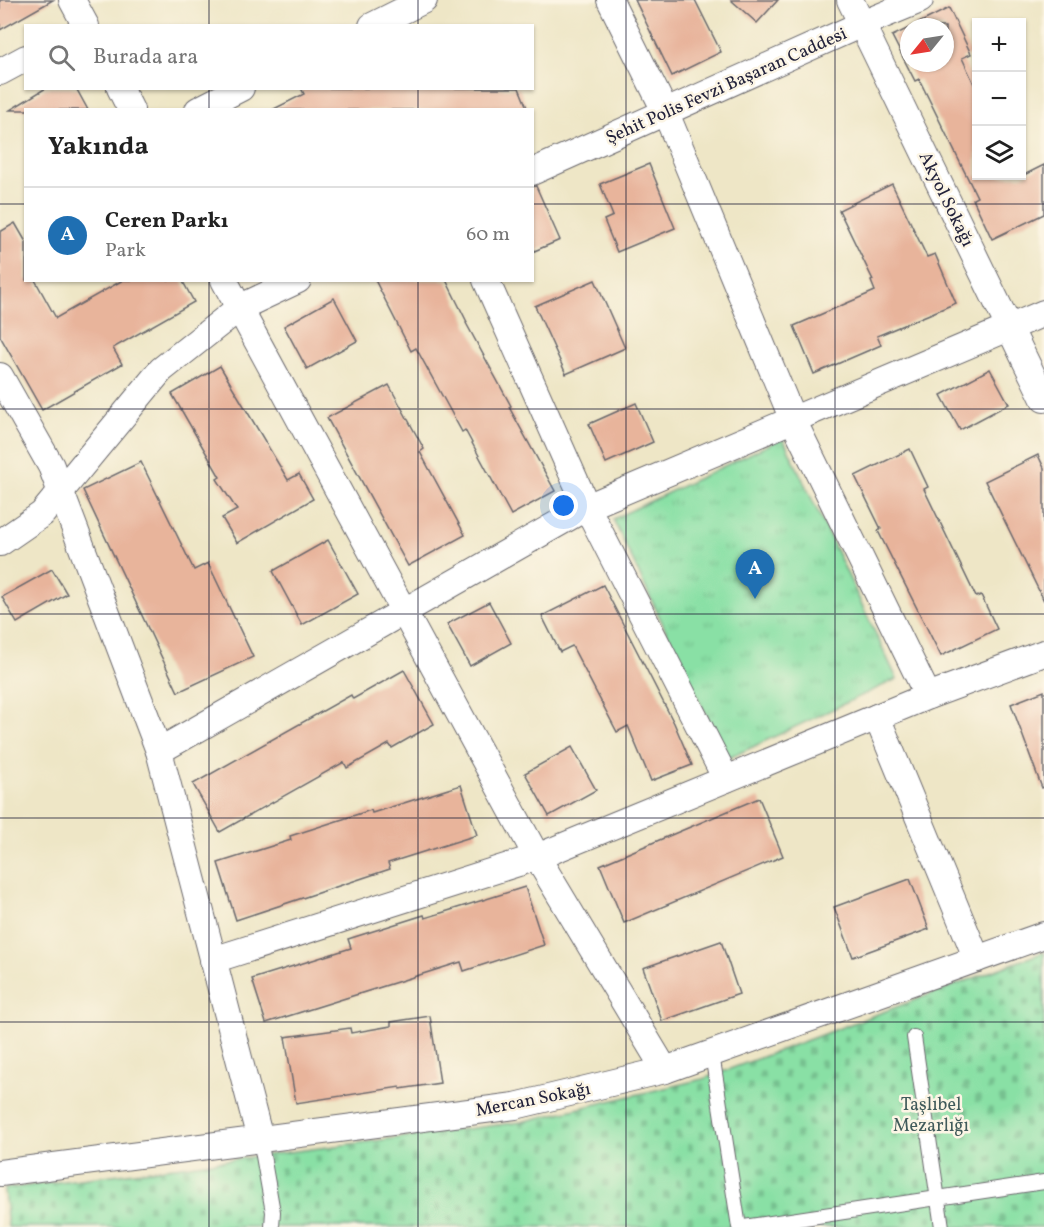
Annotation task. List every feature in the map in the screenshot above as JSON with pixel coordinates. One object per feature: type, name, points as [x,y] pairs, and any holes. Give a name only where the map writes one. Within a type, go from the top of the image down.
[{"type":"street","points":[[72,0],[84,24]]},
{"type":"street","points":[[376,24],[424,0]]},
{"type":"street","points":[[610,0],[666,113],[793,420],[928,696]]},
{"type":"street","name":"Akyol Sokağı","points":[[850,0],[1044,399]]},
{"type":"street","name":"Şehit Polis Fevzi Başaran Caddesi","points":[[534,171],[920,0]]},
{"type":"street","points":[[0,72],[24,59]]},
{"type":"street","points":[[121,90],[130,108]]},
{"type":"street","points":[[202,108],[237,90]]},
{"type":"street","points":[[225,282],[537,857],[665,1070]]},
{"type":"street","points":[[0,543],[42,514],[161,370],[239,308],[294,282]]},
{"type":"street","points":[[487,282],[587,507],[726,779]]},
{"type":"street","points":[[159,751],[587,507],[1044,313]]},
{"type":"street","points":[[0,376],[51,466],[159,751],[260,1139]]},
{"type":"street","points":[[213,960],[537,857],[928,696],[1044,653]]},
{"type":"street","points":[[877,717],[977,959]]},
{"type":"street","name":"Mercan Sokağı","points":[[0,1173],[515,1106],[665,1070],[1044,935]]},
{"type":"lane","points":[[914,1036],[942,1227]]},
{"type":"lane","points":[[712,1054],[739,1227]]},
{"type":"lane","points":[[260,1139],[273,1212],[272,1227]]},
{"type":"lane","points":[[744,1227],[1044,1182]]},
{"type":"green space","points":[[783,438],[897,679],[727,759],[613,519]]},
{"type":"green space","name":"Taşlıbel Mezarlığı","points":[[1044,952],[1044,1227],[8,1227],[4,1189],[521,1122],[703,1079]]},
{"type":"building","points":[[0,0],[53,0],[0,30]]},
{"type":"building","points":[[635,0],[695,0],[721,52],[672,76]]},
{"type":"building","points":[[731,0],[778,0],[757,23]]},
{"type":"building","points":[[949,8],[954,18],[929,18]]},
{"type":"building","points":[[954,18],[971,54],[962,58],[972,79],[972,180],[1026,180],[1026,174],[1044,165],[1044,214],[992,239],[973,199],[977,197],[919,79],[915,81],[910,72],[954,72]]},
{"type":"building","points":[[900,32],[900,52],[892,36]]},
{"type":"building","points":[[43,90],[77,90],[87,108],[24,108],[24,110],[10,110]]},
{"type":"building","points":[[302,90],[520,90],[527,108],[276,108],[304,94]]},
{"type":"building","points":[[649,164],[675,228],[617,252],[604,220],[613,216],[600,184]]},
{"type":"building","points":[[892,184],[927,257],[935,254],[956,303],[877,336],[881,345],[814,374],[794,326],[875,291],[871,281],[873,280],[839,210]]},
{"type":"building","points":[[534,186],[536,186],[560,240],[534,251]]},
{"type":"building","points":[[15,223],[24,239],[24,282],[36,282],[56,318],[119,282],[183,282],[194,302],[113,348],[122,364],[42,410],[0,336],[0,232]]},
{"type":"building","points":[[595,280],[625,348],[566,374],[535,306]]},
{"type":"building","points":[[376,282],[447,282],[466,323],[511,406],[509,407],[555,491],[511,515],[465,430],[462,432],[416,348],[411,351]]},
{"type":"building","points":[[334,298],[357,341],[307,369],[284,326]]},
{"type":"building","points":[[220,366],[288,480],[299,474],[313,499],[237,543],[222,518],[237,510],[217,479],[220,477],[172,394]]},
{"type":"building","points":[[990,369],[1009,404],[960,430],[941,395]]},
{"type":"building","points":[[389,385],[424,449],[420,452],[465,535],[408,566],[327,418]]},
{"type":"building","points":[[636,403],[653,442],[606,463],[589,424]]},
{"type":"building","points":[[910,449],[928,487],[924,489],[976,597],[981,595],[997,629],[941,656],[878,531],[881,529],[855,476]]},
{"type":"building","points":[[1038,455],[1044,468],[1044,601],[985,481]]},
{"type":"building","points":[[141,462],[194,570],[208,563],[253,657],[178,692],[83,490]]},
{"type":"building","points":[[328,540],[358,594],[302,625],[273,571]]},
{"type":"building","points":[[52,569],[67,594],[17,623],[2,597]]},
{"type":"building","points":[[603,585],[674,723],[692,765],[651,781],[628,726],[617,732],[572,646],[560,652],[542,616]]},
{"type":"building","points":[[489,602],[511,643],[470,666],[447,624]]},
{"type":"building","points":[[404,670],[434,724],[392,748],[389,744],[347,768],[344,762],[220,832],[193,784],[351,695],[353,699]]},
{"type":"building","points":[[1044,691],[1044,787],[1042,788],[1011,704]]},
{"type":"building","points":[[572,747],[596,790],[549,816],[525,773]]},
{"type":"building","points":[[461,785],[477,835],[388,863],[390,869],[236,920],[218,863],[291,840],[290,836],[371,810],[372,813]]},
{"type":"building","points":[[759,798],[783,856],[624,923],[600,865]]},
{"type":"building","points":[[910,879],[929,929],[853,957],[834,907]]},
{"type":"building","points":[[525,887],[544,945],[464,971],[461,962],[266,1023],[252,979],[351,948],[348,939]]},
{"type":"building","points":[[721,941],[739,994],[662,1021],[643,968]]},
{"type":"building","points":[[430,1016],[440,1083],[296,1103],[285,1037],[350,1028],[351,1033],[391,1026],[391,1022]]},
{"type":"place","name":"Ceren Parkı","points":[[755,599]]}]
